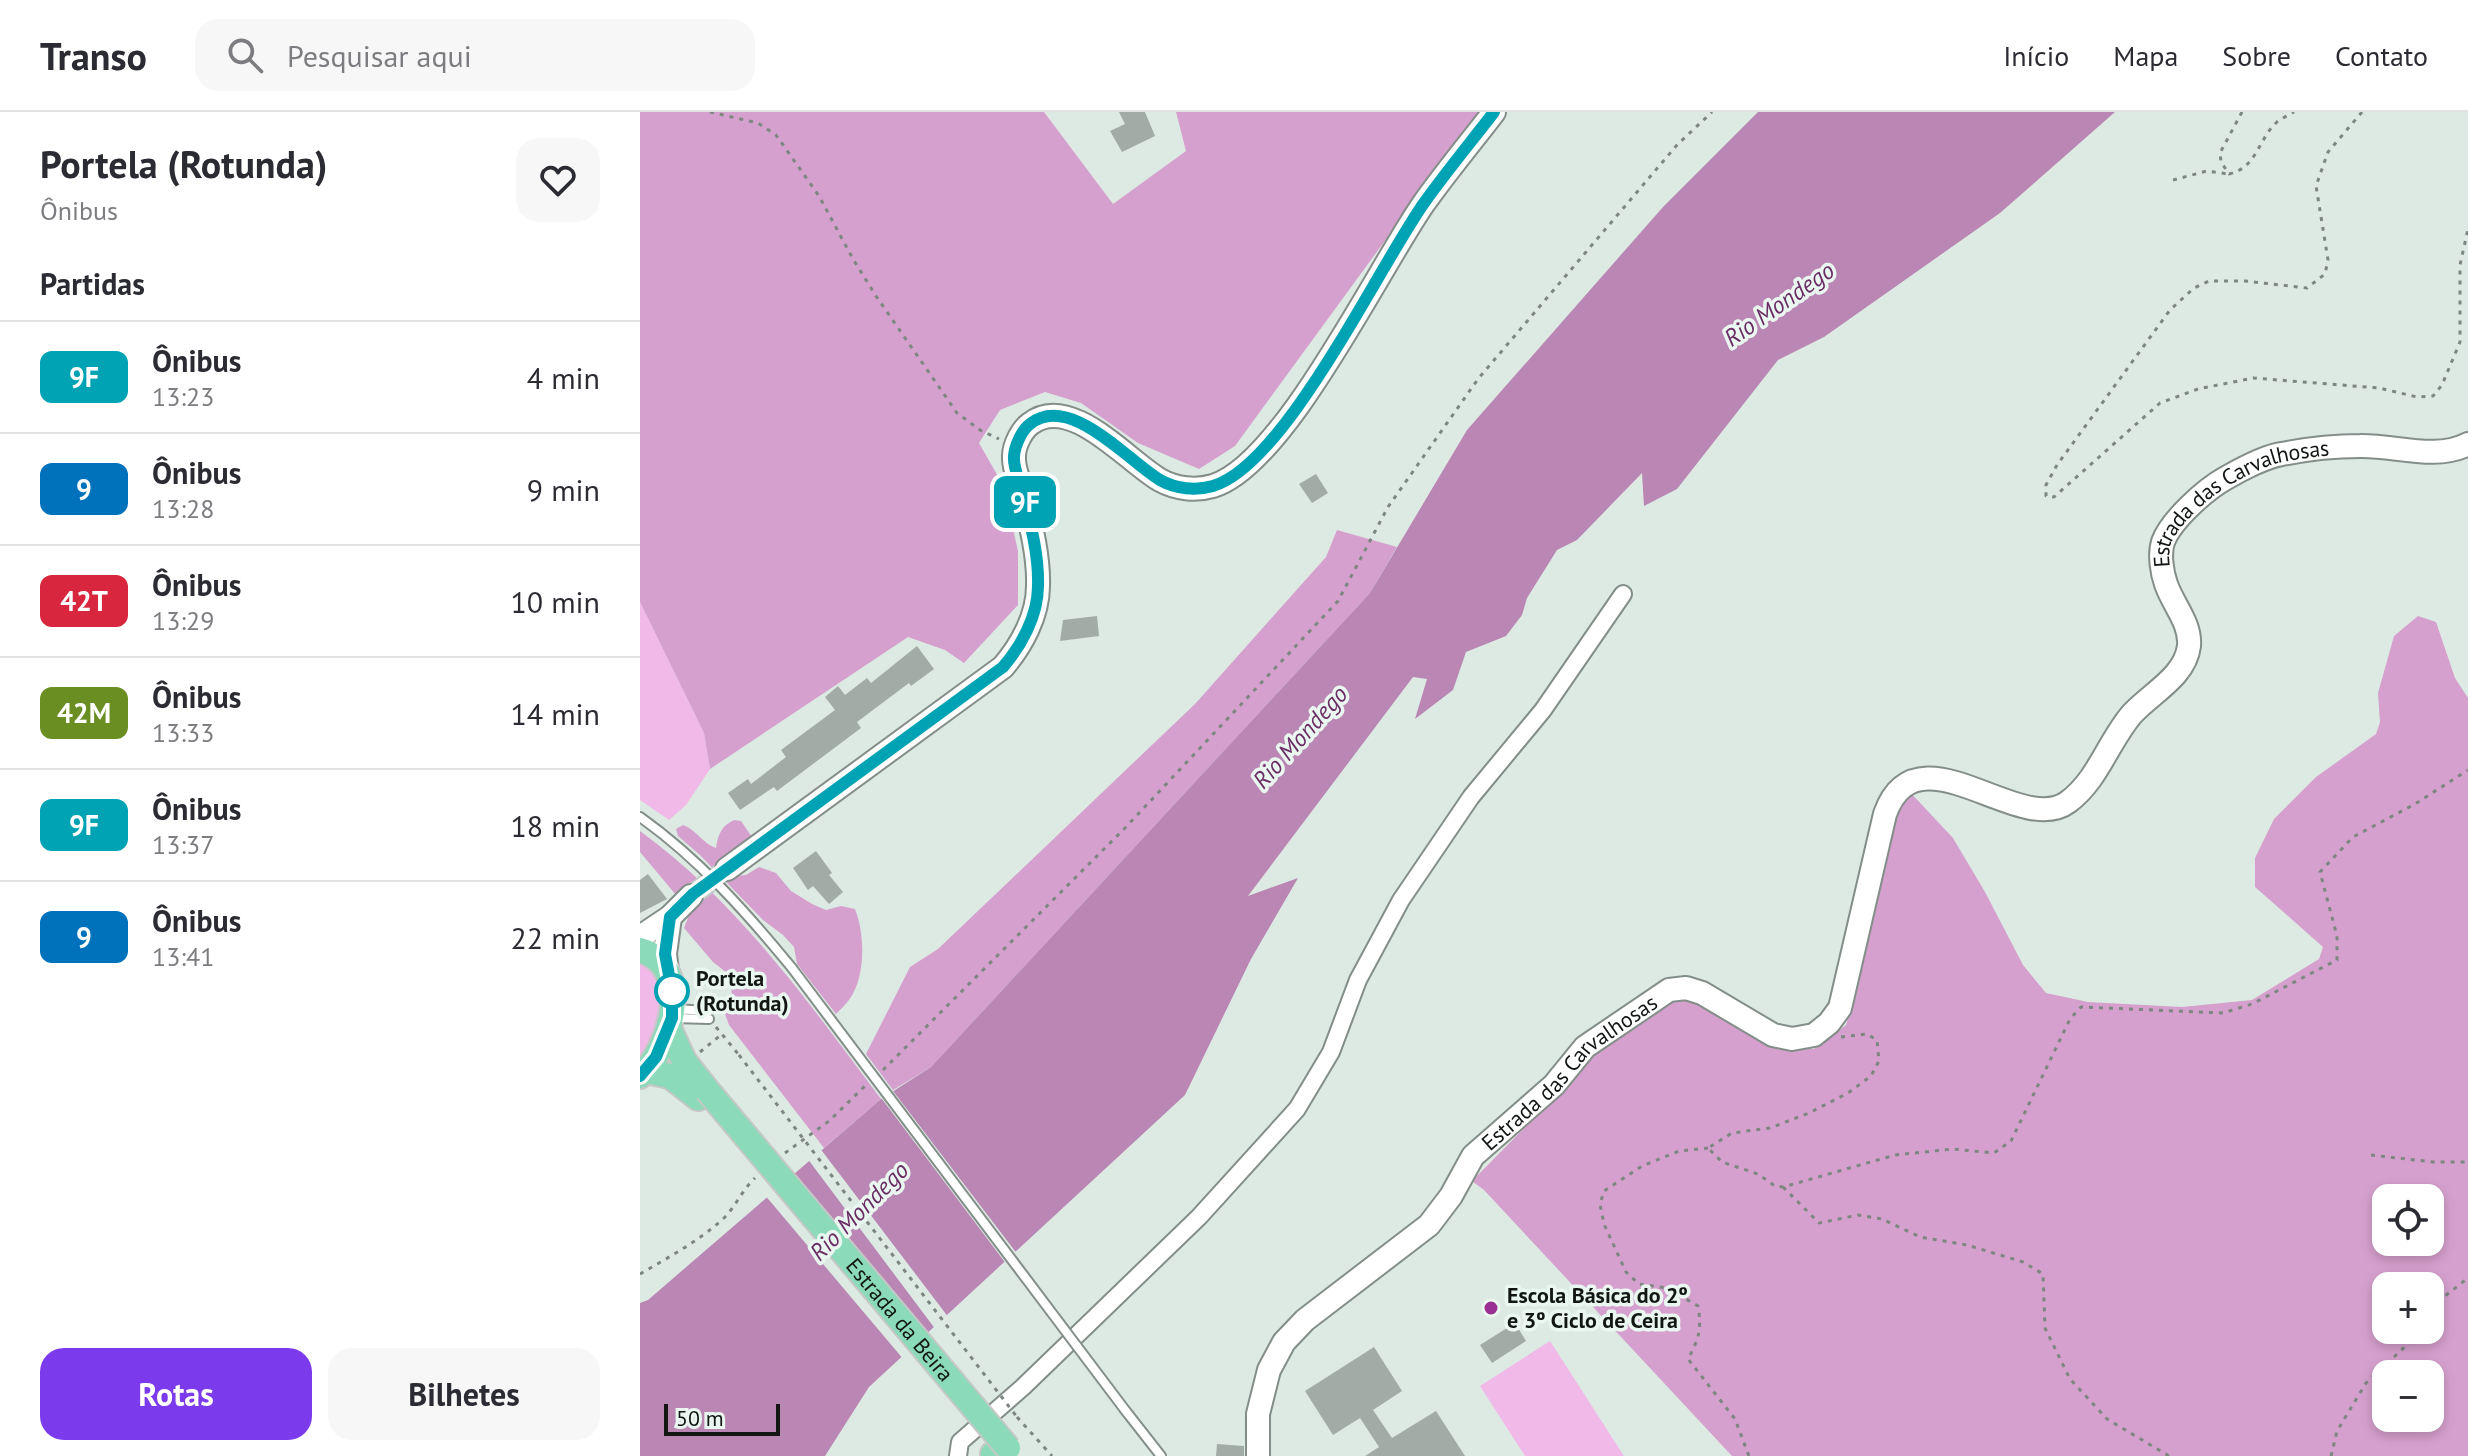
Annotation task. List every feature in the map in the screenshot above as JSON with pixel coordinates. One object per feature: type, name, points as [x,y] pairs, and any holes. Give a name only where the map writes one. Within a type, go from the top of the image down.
[{"type":"main road","points":[[640,950],[656,957],[667,971]]},
{"type":"main road","name":"Estrada da Beira","points":[[667,971],[672,991],[671,1018],[684,1061],[703,1094],[1003,1453]]},
{"type":"main road","points":[[643,1074],[656,1057],[671,1018]]},
{"type":"main road","name":"Estrada da Beira","points":[[643,1074],[670,1076],[703,1094]]},
{"type":"street","points":[[727,869],[1003,667],[1019,649],[1039,587],[1034,539],[1013,458],[1016,446],[1030,424],[1046,417],[1078,421],[1161,480],[1177,486],[1194,489],[1231,478],[1266,448],[1321,372],[1423,204],[1494,112]]},
{"type":"street","name":"Estrada das Carvalhosas","points":[[1258,1456],[1258,1414],[1269,1370],[1284,1342],[1305,1320],[1429,1225],[1473,1156],[1545,1093],[1585,1047],[1669,990],[1686,988],[1702,993],[1773,1035],[1792,1039],[1814,1035],[1829,1023],[1840,1008],[1885,814],[1891,799],[1902,787],[1921,779],[1940,779],[1984,791],[2026,808],[2046,810],[2065,805],[2084,788],[2132,715],[2172,678],[2186,659],[2188,630],[2165,583],[2161,555],[2163,542],[2175,523],[2195,502],[2225,478],[2279,454],[2361,446],[2443,452],[2458,450],[2468,444]]},
{"type":"street","points":[[958,1456],[960,1442],[1023,1387],[1199,1217],[1297,1109],[1331,1052],[1358,980],[1401,900],[1471,797],[1543,710],[1623,594]]},
{"type":"street","points":[[640,937],[670,917],[691,896]]},
{"type":"street","points":[[667,971],[665,954],[670,917]]},
{"type":"lane","points":[[640,817],[697,863],[792,968],[1161,1456]]},
{"type":"lane","points":[[671,1018],[709,1015]]},
{"type":"path","points":[[710,112],[758,123],[776,135],[819,196],[868,283],[957,413],[980,430],[1016,446]]},
{"type":"path","points":[[880,1072],[1125,828],[1338,601],[1388,507],[1478,379],[1677,145],[1712,112]]},
{"type":"path","points":[[2229,174],[2221,162],[2220,153],[2242,112]]},
{"type":"path","points":[[2173,180],[2207,171],[2240,172],[2252,161],[2276,123],[2294,112]]},
{"type":"path","points":[[2362,112],[2328,152],[2316,186],[2328,260],[2325,274],[2307,288],[2245,281],[2209,281],[2194,288],[2170,310],[2057,465],[2046,485],[2046,496],[2054,497],[2160,403],[2198,389],[2253,378],[2379,388],[2417,397],[2433,396],[2442,385],[2460,342],[2460,265],[2468,229]]},
{"type":"path","points":[[1708,1148],[1722,1162],[1758,1174],[1775,1186],[1783,1187],[1895,1155],[1953,1149],[1994,1153],[2011,1141],[2070,1019],[2081,1007],[2223,1013],[2252,1004],[2337,960],[2337,936],[2320,872],[2353,837],[2415,804],[2468,770]]},
{"type":"path","points":[[1749,1456],[1735,1419],[1688,1359],[1702,1326],[1698,1306],[1667,1288],[1639,1284],[1626,1272],[1604,1224],[1600,1204],[1604,1191],[1642,1166],[1679,1151],[1708,1148],[1732,1133],[1770,1128],[1809,1113],[1848,1093],[1871,1076],[1879,1061],[1877,1040],[1867,1034],[1838,1038],[1818,1031]]},
{"type":"path","points":[[694,1057],[722,1034],[1017,1417],[1052,1456]]},
{"type":"path","points":[[779,1158],[829,1121],[870,1081]]},
{"type":"path","points":[[2371,1155],[2433,1162],[2468,1162]]},
{"type":"path","points":[[640,1274],[688,1246],[726,1216],[744,1187],[756,1178]]},
{"type":"path","points":[[1783,1187],[1819,1223],[1858,1215],[1882,1219],[1920,1237],[1981,1249],[2023,1262],[2043,1274],[2045,1328],[2070,1379],[2107,1419],[2169,1456]]},
{"type":"path","points":[[2444,1298],[2468,1278]]},
{"type":"path","points":[[2331,1456],[2337,1431],[2366,1383],[2408,1344]]},
{"type":"shaded area","points":[[640,112],[1044,112],[1113,204],[1186,151],[1176,112],[1479,112],[1235,446],[1199,469],[1138,443],[1081,403],[1045,392],[1000,410],[979,443],[1003,485],[1018,551],[1018,605],[964,663],[945,650],[908,637],[710,769],[704,733],[640,602]]},
{"type":"shaded area","points":[[1337,530],[1397,547],[1370,593],[931,1067],[893,1090],[866,1054],[910,967],[938,949],[1195,704],[1326,557]]},
{"type":"shaded area","points":[[640,602],[704,733],[710,769],[686,805],[669,820],[640,800]]},
{"type":"shaded area","points":[[2418,616],[2436,622],[2455,678],[2468,698],[2468,1456],[1732,1456],[1484,1190],[1472,1181],[1544,1108],[1590,1054],[1678,997],[1708,1009],[1777,1049],[1814,1049],[1846,1025],[1858,986],[1890,819],[1909,791],[1953,838],[2023,965],[2046,993],[2088,1002],[2182,1007],[2252,1000],[2319,959],[2323,947],[2255,887],[2255,858],[2274,819],[2316,777],[2376,734],[2380,722],[2378,693],[2394,636]]},
{"type":"shaded area","points":[[734,820],[741,821],[754,840],[733,876],[746,875],[759,867],[776,873],[791,891],[812,904],[826,910],[841,906],[855,909],[862,943],[859,980],[849,1000],[836,1014],[797,964],[794,947],[678,836],[676,829],[683,825],[688,827],[716,848],[721,831]]},
{"type":"shaded area","points":[[640,831],[709,889],[740,922],[799,991],[881,1099],[824,1148],[729,1025],[725,1014],[732,1004],[731,976],[713,962],[684,928],[695,900],[681,893],[676,895],[640,852]]},
{"type":"shaded area","points":[[640,964],[652,971],[660,981],[663,993],[654,1035],[640,1057]]},
{"type":"shaded area","points":[[1550,1341],[1624,1456],[1525,1456],[1480,1386]]},
{"type":"water","name":"Rio Mondego","points":[[1758,112],[2115,112],[2000,213],[1824,337],[1778,360],[1677,489],[1644,506],[1642,473],[1577,540],[1557,550],[1527,598],[1522,615],[1506,636],[1466,652],[1453,690],[1415,719],[1427,679],[1413,677],[1248,896],[1298,878],[1251,959],[1185,1095],[869,1387],[825,1456],[640,1456],[640,1303],[648,1300],[881,1099],[931,1067],[1370,593],[1467,430],[1663,207]]},
{"type":"pier","points":[[890,1087],[1018,1255],[1007,1265],[879,1095]]},
{"type":"pier","points":[[819,1147],[949,1318],[936,1330],[807,1158]]},
{"type":"pier","points":[[789,1173],[927,1338],[904,1360],[764,1194]]},
{"type":"building","points":[[1119,112],[1145,112],[1155,136],[1122,152],[1110,131],[1125,124]]},
{"type":"building","points":[[1316,474],[1328,493],[1312,503],[1299,484]]},
{"type":"building","points":[[1097,616],[1099,636],[1060,641],[1063,620]]},
{"type":"building","points":[[917,646],[934,669],[911,686],[909,683],[857,722],[861,728],[777,791],[774,787],[740,810],[728,793],[748,779],[751,784],[786,757],[781,750],[835,710],[825,697],[838,686],[845,695],[867,678],[871,683]]},
{"type":"building","points":[[816,851],[843,892],[829,904],[813,886],[808,890],[793,868]]},
{"type":"building","points":[[648,874],[667,899],[640,913],[640,880]]},
{"type":"building","points":[[1515,1323],[1526,1341],[1492,1363],[1480,1345]]},
{"type":"building","points":[[1374,1347],[1402,1391],[1373,1410],[1392,1438],[1436,1411],[1465,1456],[1365,1456],[1379,1447],[1360,1418],[1333,1435],[1305,1391]]},
{"type":"building","points":[[1217,1444],[1244,1446],[1244,1456],[1216,1456]]},
{"type":"tunnel","points":[[691,896],[727,869]]},
{"type":"bus line","name":"9F","points":[[640,1076],[656,1057],[672,1018],[672,991],[665,954],[670,917],[693,894],[1003,667],[1019,649],[1039,587],[1034,539],[1013,458],[1021,436],[1030,424],[1046,417],[1078,421],[1161,480],[1177,486],[1194,489],[1214,486],[1231,478],[1266,448],[1321,372],[1423,204],[1494,112]]},
{"type":"place","name":"Portela (Rotunda)","points":[[672,991]]},
{"type":"place","name":"Escola Básica do 2º e 3º Ciclo de Ceira","points":[[1491,1308]]}]
